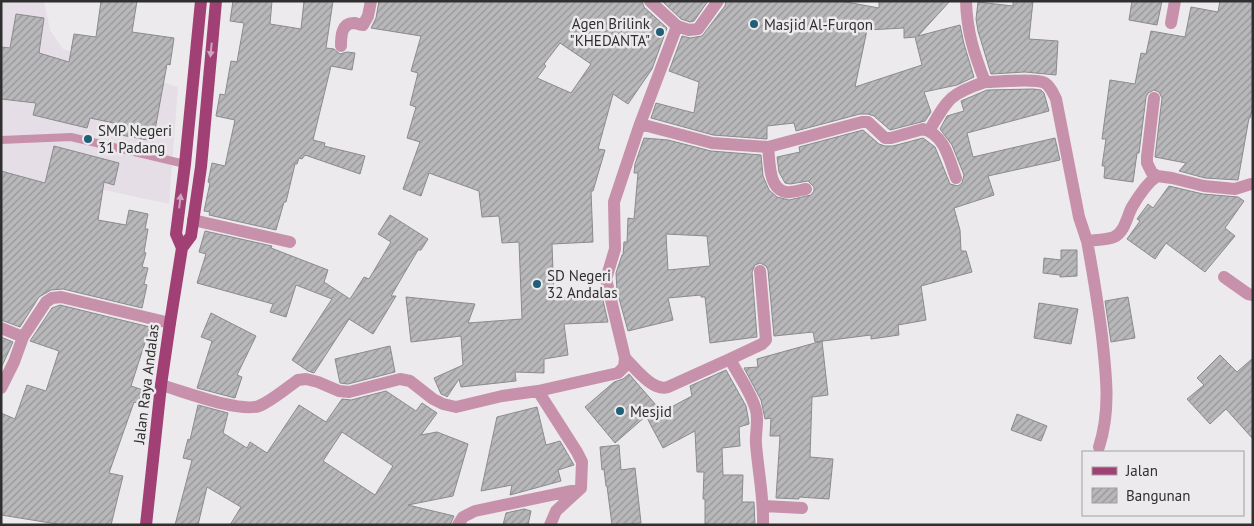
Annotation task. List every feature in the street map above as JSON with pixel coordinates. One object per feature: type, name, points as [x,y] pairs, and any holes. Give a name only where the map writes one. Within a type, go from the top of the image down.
[{"type":"main road","name":"Jalan Raya Andalas","points":[[182,248],[176,234],[201,1]]},
{"type":"main road","name":"Jalan Raya Andalas","points":[[146,525],[170,323],[182,248],[191,236],[201,167],[216,1]]},
{"type":"street","points":[[340,46],[344,27],[347,24],[354,23],[363,25],[368,16],[371,1]]},
{"type":"street","points":[[650,1],[677,26],[689,30],[698,29],[718,1]]},
{"type":"street","points":[[966,1],[968,31],[985,82]]},
{"type":"street","points":[[1171,23],[1175,1]]},
{"type":"street","points":[[162,385],[231,405],[246,407],[259,406],[298,380],[306,379],[339,391],[349,392],[400,379],[410,382],[443,404],[456,407],[502,396],[538,391],[615,375],[622,371],[625,358],[606,279],[615,249],[614,202],[640,124],[677,26]]},
{"type":"street","points":[[929,131],[948,100],[960,91],[985,82],[1035,80],[1044,83],[1052,89],[1056,99],[1079,217],[1087,241],[1097,295],[1106,369],[1108,404],[1105,430],[1099,447]]},
{"type":"street","points":[[1154,98],[1147,157],[1147,163],[1152,173],[1157,176],[1204,186],[1235,189],[1252,182]]},
{"type":"street","points":[[640,124],[712,143],[768,146],[862,122],[868,122],[885,138],[923,129],[929,131],[944,144],[956,178]]},
{"type":"street","points":[[768,146],[773,182],[777,189],[787,192],[806,189]]},
{"type":"street","points":[[1087,241],[1115,237],[1123,230],[1132,206],[1149,182],[1157,176]]},
{"type":"street","points":[[193,220],[290,242]]},
{"type":"street","points":[[625,358],[654,385],[660,388],[762,344],[766,340],[760,271]]},
{"type":"street","points":[[1224,277],[1248,294],[1253,295]]},
{"type":"street","points":[[1,388],[23,338],[46,302],[52,298],[69,299],[170,323]]},
{"type":"street","points":[[1,328],[23,338]]},
{"type":"street","points":[[730,359],[755,408],[758,426],[756,443],[764,506],[763,525]]},
{"type":"street","points":[[538,391],[580,456],[582,469],[581,488],[556,511],[553,524]]},
{"type":"street","points":[[458,525],[463,517],[476,511],[581,488]]},
{"type":"street","points":[[764,506],[802,508]]},
{"type":"lane","points":[[1,140],[71,138],[185,164]]},
{"type":"shaded area","name":"SMP Negeri 31 Padang","points":[[1,2],[44,2],[50,30],[63,49],[178,87],[169,204],[104,190],[80,197],[1,212]]},
{"type":"building","points":[[101,1],[137,1],[132,32],[174,38],[170,65],[167,64],[153,141],[121,135],[123,125],[90,118],[87,128],[33,115],[36,103],[1,99],[1,47],[10,48],[16,14],[44,18],[39,53],[69,62],[74,34],[96,37]]},
{"type":"building","points":[[233,1],[272,1],[270,24],[301,29],[304,1],[333,1],[326,48],[334,49],[340,54],[347,52],[355,53],[352,70],[331,66],[313,140],[325,143],[324,146],[365,156],[360,174],[305,155],[302,159],[299,158],[297,164],[295,164],[286,202],[284,202],[276,230],[209,215],[210,212],[204,211],[212,163],[225,166],[235,120],[216,116],[220,94],[225,95],[231,61],[237,62],[244,23],[230,21]]},
{"type":"building","points":[[379,1],[642,1],[644,7],[667,28],[652,69],[628,104],[613,94],[598,149],[605,150],[593,191],[591,191],[593,242],[552,244],[554,298],[602,296],[608,322],[564,324],[568,355],[544,359],[544,373],[515,372],[516,381],[461,387],[459,379],[447,397],[441,394],[434,378],[463,365],[461,336],[411,342],[406,297],[475,304],[468,323],[522,319],[519,242],[502,243],[499,216],[482,217],[479,191],[429,173],[421,196],[403,189],[420,142],[407,138],[416,107],[410,105],[418,73],[411,71],[421,36],[371,28],[376,18]],"holes":[[[560,43],[591,64],[571,93],[537,78],[546,66],[544,64]]]},
{"type":"building","points":[[662,1],[708,1],[694,21],[690,22],[681,19]]},
{"type":"building","points":[[726,1],[841,1],[879,8],[879,1],[950,1],[918,36],[960,25],[974,77],[957,85],[924,92],[931,112],[925,121],[890,130],[874,116],[860,114],[796,131],[794,123],[767,126],[767,139],[713,135],[651,118],[656,103],[694,113],[699,82],[669,71],[682,36],[690,38],[702,36],[725,6]],"holes":[[[904,28],[904,38],[915,37],[922,65],[855,87],[867,30]]]},
{"type":"building","points":[[1013,1],[1033,1],[1029,39],[1058,41],[1056,75],[1025,72],[991,74],[978,31],[976,19],[978,2],[1013,6]]},
{"type":"building","points":[[1132,1],[1162,1],[1157,25],[1129,20]]},
{"type":"building","points":[[1220,1],[1253,1],[1253,106],[1249,118],[1238,180],[1205,178],[1179,171],[1186,163],[1155,157],[1162,98],[1159,92],[1154,90],[1148,93],[1146,97],[1139,153],[1137,153],[1133,182],[1104,178],[1105,166],[1102,166],[1106,139],[1102,139],[1110,80],[1135,84],[1141,53],[1146,54],[1151,31],[1185,37],[1191,7],[1218,12]]},
{"type":"building","points":[[987,90],[1041,90],[1044,93],[1049,111],[967,133],[973,157],[1055,138],[1060,160],[988,176],[994,195],[954,208],[960,230],[961,251],[966,251],[972,272],[921,286],[926,320],[898,325],[899,335],[871,339],[871,335],[815,342],[813,332],[774,336],[768,270],[766,266],[760,263],[755,265],[752,272],[757,337],[710,343],[705,297],[701,297],[701,295],[668,298],[673,320],[628,331],[617,291],[616,273],[623,255],[624,242],[627,242],[628,218],[634,219],[638,173],[634,173],[635,164],[644,138],[668,140],[711,151],[761,155],[763,176],[769,190],[777,197],[789,200],[811,195],[814,187],[808,181],[785,183],[779,172],[777,157],[800,152],[799,147],[863,130],[879,144],[885,146],[893,146],[923,138],[935,147],[950,184],[958,186],[962,183],[964,175],[952,145],[940,129],[947,116],[964,111],[961,101]],"holes":[[[666,234],[707,236],[710,266],[668,270]]]},
{"type":"building","points":[[54,146],[119,163],[114,185],[104,182],[98,220],[126,225],[129,210],[148,214],[145,229],[148,229],[144,252],[146,253],[142,267],[148,268],[144,284],[147,285],[142,308],[63,289],[51,290],[39,297],[20,327],[1,320],[1,171],[45,183]]},
{"type":"building","points":[[1169,186],[1203,194],[1238,197],[1244,201],[1225,228],[1235,236],[1205,272],[1166,243],[1155,259],[1127,239],[1140,221],[1137,219],[1148,204],[1153,208]]},
{"type":"building","points":[[390,215],[428,239],[421,250],[418,250],[391,296],[396,296],[373,334],[349,319],[314,373],[292,360],[332,299],[296,285],[286,317],[270,312],[273,304],[197,283],[206,254],[199,252],[205,231],[272,246],[271,248],[328,270],[324,282],[350,299],[364,277],[369,279],[391,242],[378,234]]},
{"type":"building","points":[[1061,250],[1077,250],[1077,276],[1060,277],[1060,275],[1043,273],[1044,258],[1061,260]]},
{"type":"building","points":[[1128,297],[1135,338],[1111,342],[1105,301]]},
{"type":"building","points":[[1039,303],[1078,309],[1071,344],[1034,338]]},
{"type":"building","points":[[60,305],[150,327],[131,386],[143,390],[138,403],[134,402],[109,473],[123,476],[111,525],[63,525],[1,515],[1,413],[15,419],[27,385],[46,391],[59,351],[30,341],[52,308]]},
{"type":"building","points":[[211,313],[256,336],[237,375],[242,377],[235,398],[197,388],[212,341],[201,337]]},
{"type":"building","points":[[1,337],[13,342],[1,368]]},
{"type":"building","points":[[822,341],[828,395],[812,397],[810,457],[833,459],[829,499],[776,498],[780,436],[770,436],[771,418],[765,419],[761,400],[744,368],[758,367],[757,359]]},
{"type":"building","points":[[390,346],[395,372],[348,384],[340,383],[335,359]]},
{"type":"building","points":[[1220,355],[1237,372],[1253,358],[1253,439],[1226,409],[1210,424],[1187,399],[1204,385],[1197,378]]},
{"type":"building","points":[[726,370],[746,406],[749,424],[739,427],[740,446],[722,448],[723,475],[743,475],[742,502],[754,502],[755,525],[705,525],[705,499],[703,499],[704,472],[697,472],[695,431],[663,448],[646,416],[615,443],[585,407],[614,382],[623,379],[629,374],[662,412],[692,396],[690,386]]},
{"type":"building","points":[[386,391],[416,411],[422,403],[437,413],[421,435],[437,432],[468,444],[453,496],[408,505],[454,516],[450,525],[230,525],[241,507],[207,487],[198,525],[175,525],[192,460],[183,458],[188,439],[190,440],[198,405],[228,413],[223,433],[247,448],[250,442],[267,453],[299,405],[326,422],[342,399],[351,400]],"holes":[[[342,432],[393,466],[375,495],[323,461]]]},
{"type":"building","points":[[537,407],[546,445],[560,441],[574,465],[558,470],[561,481],[510,495],[512,485],[481,491],[497,417]]},
{"type":"building","points":[[1017,414],[1047,426],[1041,441],[1011,430]]},
{"type":"building","points":[[619,445],[621,470],[635,468],[641,523],[612,525],[604,469],[602,470],[600,447]]},
{"type":"building","points":[[524,509],[531,511],[528,525],[503,525],[506,513]]},
{"type":"place","name":"Masjid Al-Furqon","points":[[754,24]]},
{"type":"place","name":"Agen Brilink \"KHEDANTA\"","points":[[660,32]]},
{"type":"place","name":"SMP Negeri 31 Padang","points":[[88,139]]},
{"type":"place","name":"SD Negeri 32 Andalas","points":[[537,284]]},
{"type":"place","name":"Mesjid","points":[[620,411]]}]
